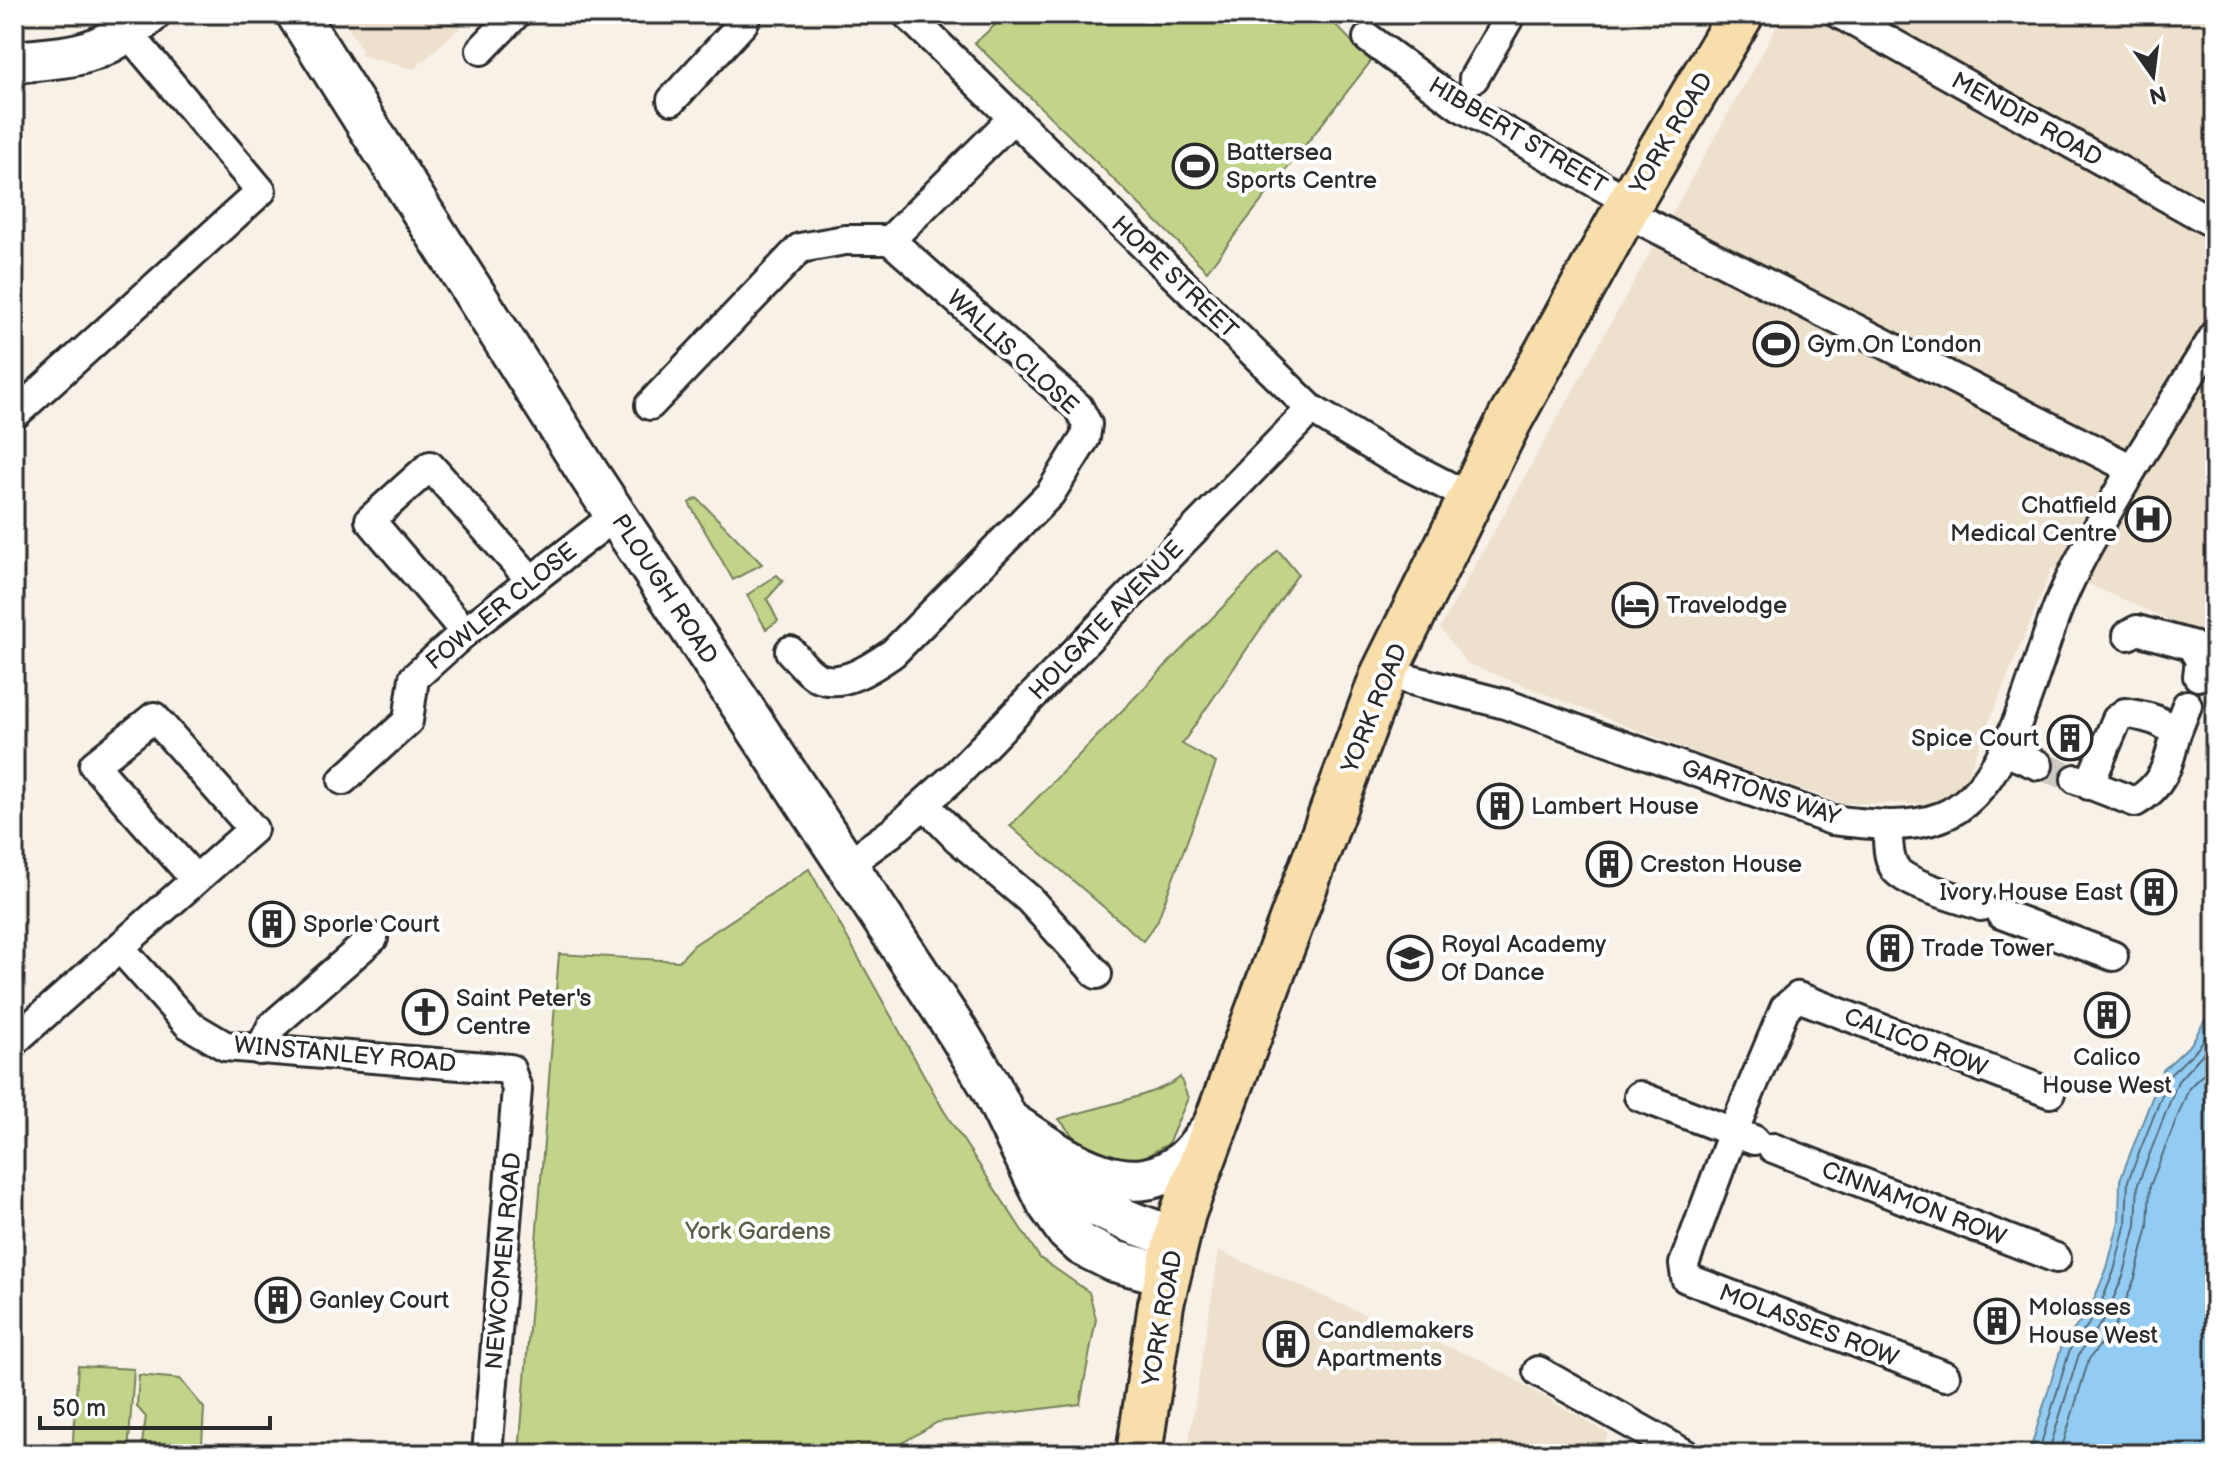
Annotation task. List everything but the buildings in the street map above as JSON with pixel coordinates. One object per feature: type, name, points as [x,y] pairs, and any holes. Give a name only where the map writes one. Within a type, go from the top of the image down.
[{"type":"highway","name":"YORK ROAD","points":[[1139,1454],[1172,1256],[1214,1125],[1384,673],[1473,499],[1509,421],[1628,207],[1741,14]]},
{"type":"street","name":"PLOUGH ROAD","points":[[297,14],[616,515],[966,1046],[1031,1164],[1083,1202],[1112,1216],[1172,1256]]},
{"type":"street","points":[[481,50],[516,14]]},
{"type":"street","points":[[672,100],[743,23],[747,14]]},
{"type":"street","name":"HOPE STREET","points":[[907,14],[1011,120],[1311,409],[1387,455],[1473,499]]},
{"type":"street","points":[[1474,78],[1511,14]]},
{"type":"street","name":"MENDIP ROAD","points":[[1840,14],[2215,224]]},
{"type":"street","points":[[14,62],[82,55],[101,49],[138,23],[261,191],[14,415]]},
{"type":"street","name":"HIBBERT STREET","points":[[1368,38],[1460,106],[1628,207],[2132,469]]},
{"type":"street","points":[[650,405],[800,248],[845,240],[890,240],[1011,120]]},
{"type":"street","name":"WALLIS CLOSE","points":[[790,651],[815,676],[830,681],[869,670],[893,653],[1050,494],[1085,438],[1087,424],[1078,407],[890,240]]},
{"type":"street","name":"GARTONS WAY","points":[[1384,673],[1517,708],[1832,820],[1888,826],[1942,817],[1974,794],[2005,751],[2064,592],[2132,469],[2212,348]]},
{"type":"street","name":"HOLGATE AVENUE","points":[[848,864],[925,805],[1311,409]]},
{"type":"street","points":[[465,632],[370,520],[430,466],[530,579]]},
{"type":"street","name":"FOWLER CLOSE","points":[[343,780],[408,721],[414,678],[530,579],[616,515]]},
{"type":"street","points":[[2128,635],[2137,630],[2191,645],[2200,660],[2198,676]]},
{"type":"street","points":[[2175,736],[2171,728],[2150,718],[2125,713],[2117,719],[2082,782],[2135,802],[2151,793],[2163,778],[2187,705]]},
{"type":"street","points":[[14,1041],[253,829],[154,717],[94,765],[195,879]]},
{"type":"street","points":[[2005,751],[2038,765]]},
{"type":"street","points":[[925,805],[957,838],[1029,899],[1097,974]]},
{"type":"street","points":[[1888,826],[1889,850],[1895,869],[1908,879],[2113,956]]},
{"type":"street","points":[[260,1050],[272,1026],[373,938]]},
{"type":"street","name":"WINSTANLEY ROAD","points":[[120,948],[188,1024],[204,1037],[225,1046],[510,1069]]},
{"type":"street","name":"CALICO ROW","points":[[1753,1140],[1785,1008],[1798,997],[2050,1093]]},
{"type":"street","name":"NEWCOMEN ROAD","points":[[487,1454],[517,1089],[510,1069]]},
{"type":"street","name":"CINNAMON ROW","points":[[1639,1096],[2056,1258]]},
{"type":"street","points":[[1007,1120],[1088,1171],[1129,1179],[1158,1175],[1185,1160],[1214,1125]]},
{"type":"street","name":"MOLASSES ROW","points":[[1753,1140],[1684,1264],[1686,1278],[1945,1376]]},
{"type":"street","points":[[1538,1371],[1685,1454]]},
{"type":"shaded area","points":[[339,14],[475,14],[414,69],[360,55],[363,51]]},
{"type":"shaded area","points":[[1784,14],[1815,27],[1822,14],[2215,14],[2215,640],[2052,568],[1966,778],[1949,795],[1927,804],[1842,803],[1706,757],[1467,663],[1440,628]]},
{"type":"shaded area","points":[[1219,1251],[1373,1318],[1479,1359],[1609,1434],[1598,1454],[1187,1454]]},
{"type":"green space","name":"Battersea Sports Centre","points":[[1007,14],[1325,14],[1371,61],[1207,271],[975,43]]},
{"type":"green space","points":[[697,498],[762,564],[733,580],[689,503]]},
{"type":"green space","points":[[1278,550],[1298,574],[1182,744],[1216,763],[1157,922],[1143,941],[1010,826]]},
{"type":"green space","points":[[777,575],[783,581],[767,599],[778,621],[766,629],[747,595]]},
{"type":"green space","name":"York Gardens","points":[[809,869],[944,1111],[1040,1258],[1089,1292],[1096,1319],[1080,1404],[938,1422],[897,1446],[899,1454],[519,1454],[559,954],[679,961],[694,945]]},
{"type":"green space","points":[[1180,1077],[1188,1098],[1168,1144],[1139,1160],[1117,1161],[1085,1151],[1059,1119],[1142,1095]]},
{"type":"green space","points":[[78,1366],[134,1369],[128,1454],[72,1454]]},
{"type":"green space","points":[[139,1375],[180,1379],[204,1408],[202,1444],[142,1443],[146,1417],[137,1407]]},
{"type":"water","points":[[2215,1003],[2215,1454],[2029,1454],[2062,1345],[2090,1309],[2107,1268],[2119,1221],[2120,1180],[2163,1070],[2191,1044]]},
{"type":"tunnel","points":[[2038,765],[2076,779]]},
{"type":"place","name":"Battersea Sports Centre","points":[[1195,166]]},
{"type":"place","name":"Gym On London","points":[[1776,344]]},
{"type":"place","name":"Chatfield Medical Centre","points":[[2148,519]]},
{"type":"place","name":"Travelodge","points":[[1635,605]]},
{"type":"place","name":"Spice Court","points":[[2070,738]]},
{"type":"place","name":"Lambert House","points":[[1500,806]]},
{"type":"place","name":"Creston House","points":[[1609,864]]},
{"type":"place","name":"Ivory House East","points":[[2154,892]]},
{"type":"place","name":"Sporle Court","points":[[272,924]]},
{"type":"place","name":"Trade Tower","points":[[1890,948]]},
{"type":"place","name":"Royal Academy Of Dance","points":[[1410,958]]},
{"type":"place","name":"Saint Peter's Centre","points":[[425,1012]]},
{"type":"place","name":"Calico House West","points":[[2107,1015]]},
{"type":"place","name":"Ganley Court","points":[[278,1300]]},
{"type":"place","name":"Molasses House West","points":[[1997,1321]]},
{"type":"place","name":"Candlemakers Apartments","points":[[1286,1344]]}]
